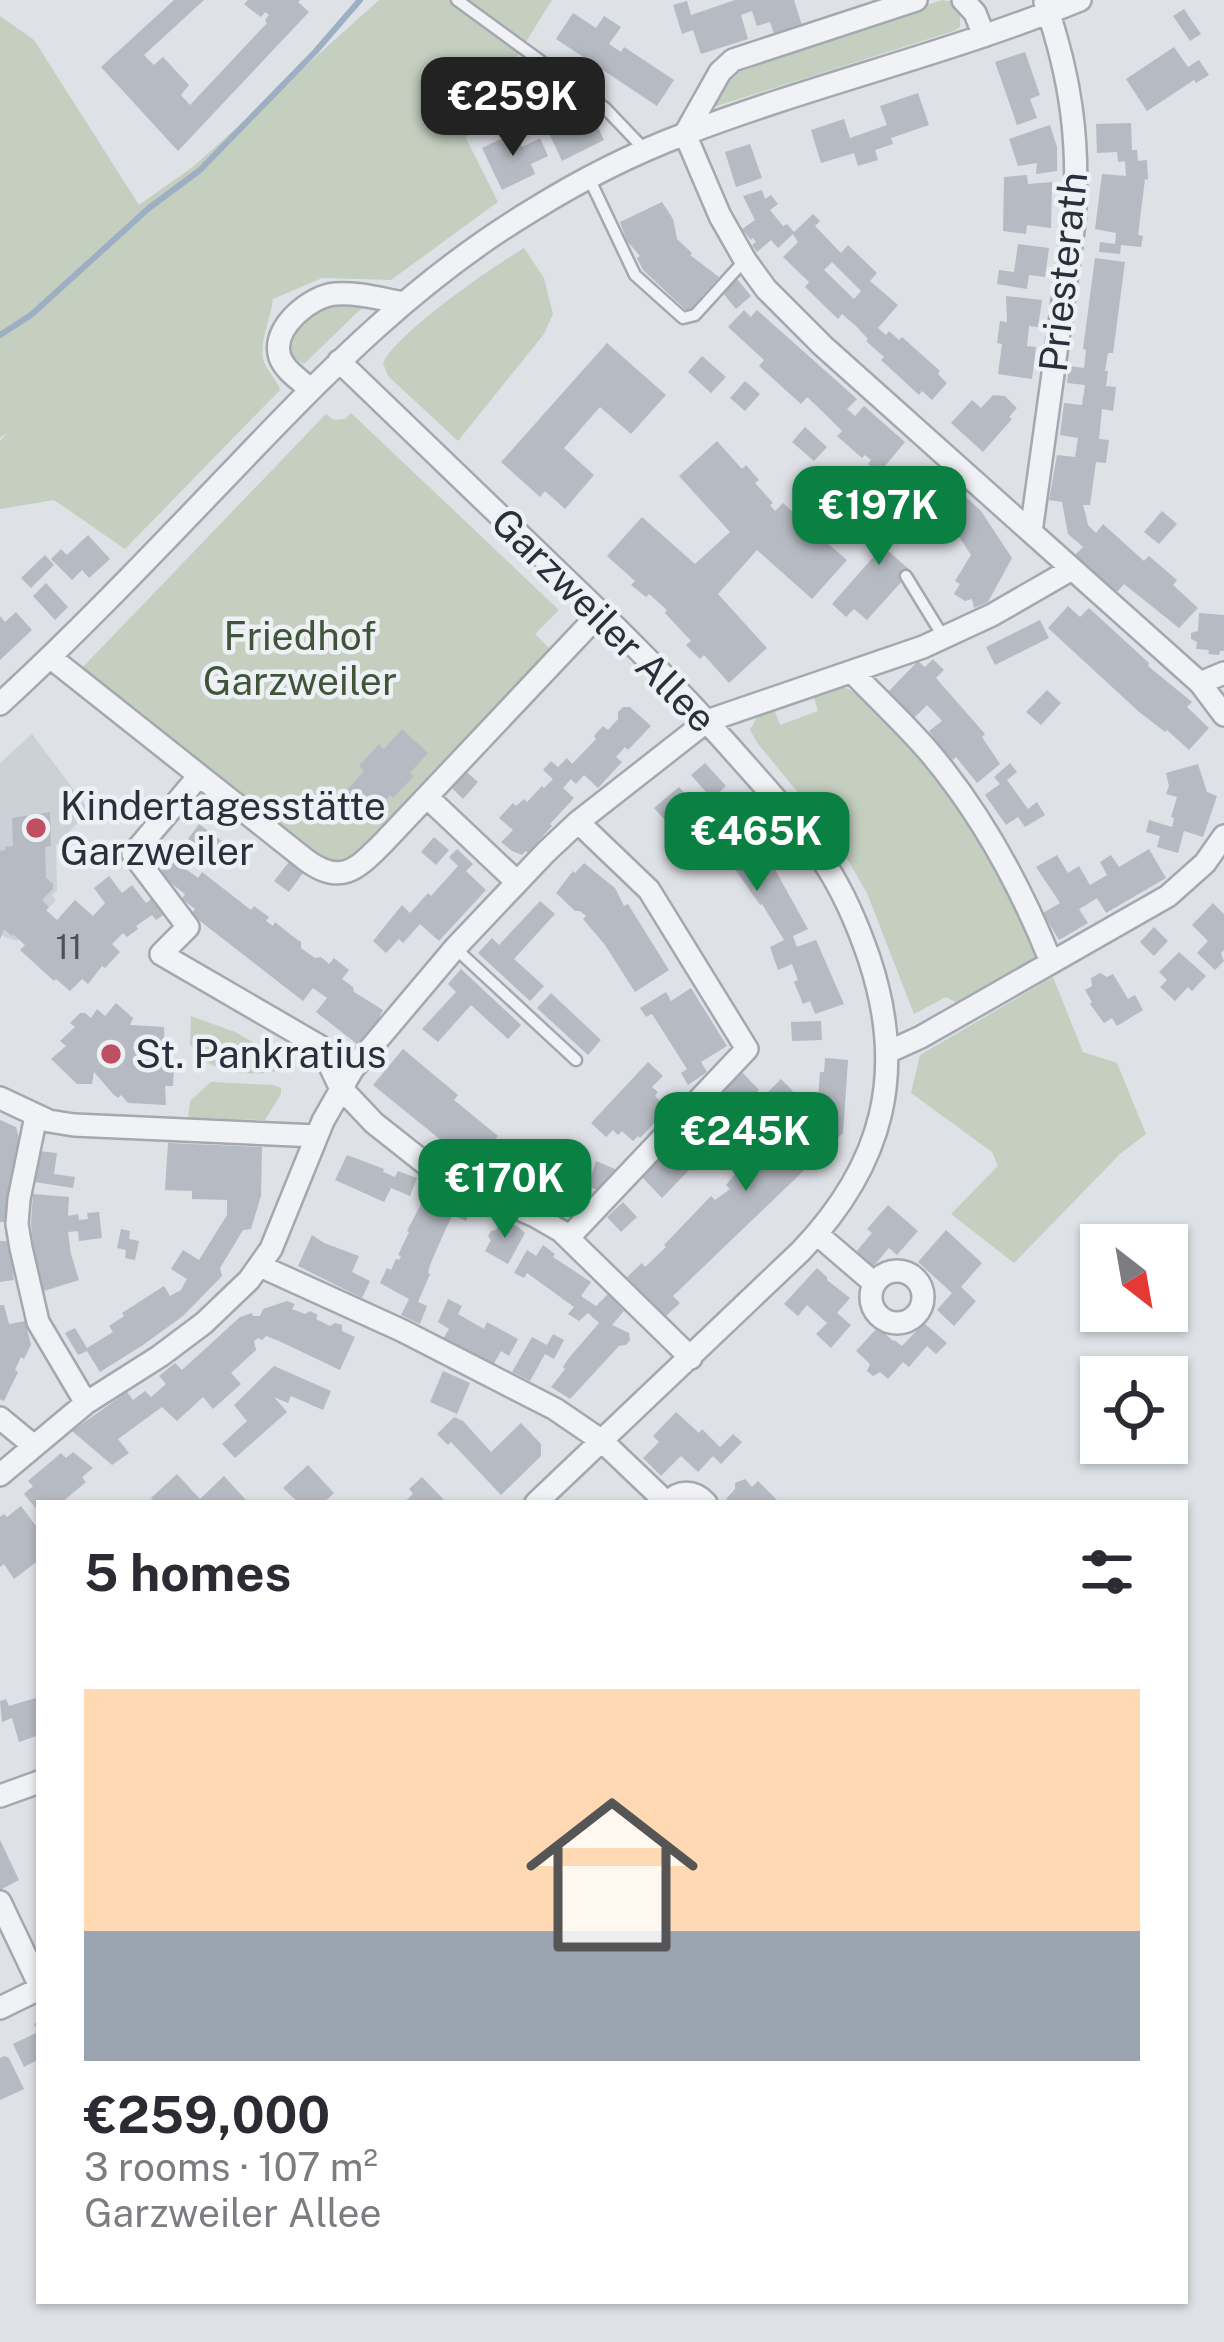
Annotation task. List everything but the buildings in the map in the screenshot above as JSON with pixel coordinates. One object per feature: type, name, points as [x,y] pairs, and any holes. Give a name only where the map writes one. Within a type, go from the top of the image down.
[{"type":"street","points":[[685,134],[720,72],[733,60],[916,0]]},
{"type":"street","points":[[963,0],[984,36]]},
{"type":"street","points":[[2,700],[50,657],[339,361],[403,303],[502,229],[589,178],[685,134],[984,36],[1047,6],[1080,0]]},
{"type":"street","name":"Priesterath","points":[[1031,532],[1077,177],[1070,91],[1047,6]]},
{"type":"street","points":[[685,134],[711,200],[766,289],[807,332],[1200,683],[1224,715]]},
{"type":"street","points":[[310,389],[282,362],[278,349],[287,326],[304,307],[334,294],[403,303]]},
{"type":"street","name":"Garzweiler Allee","points":[[339,361],[601,612],[707,722],[801,830],[838,887],[858,930],[885,1014],[885,1090],[872,1143],[851,1186],[818,1234],[539,1500]]},
{"type":"street","points":[[0,1475],[86,1403],[191,1333],[236,1294],[260,1266],[279,1230],[340,1087],[454,949],[578,822],[707,722],[944,638],[1072,569]]},
{"type":"street","points":[[50,657],[316,867],[344,873],[366,860],[601,612]]},
{"type":"street","points":[[852,672],[934,758],[996,845],[1051,962]]},
{"type":"street","points":[[1200,683],[1224,673]]},
{"type":"street","points":[[199,776],[134,854],[188,927],[161,954],[321,1047],[340,1087],[365,1115],[436,1172],[535,1216],[569,1237],[691,1358]]},
{"type":"street","points":[[428,797],[517,882]]},
{"type":"street","points":[[569,1237],[747,1049],[649,890],[578,822]]},
{"type":"street","points":[[888,1052],[1168,896],[1205,863],[1224,836]]},
{"type":"street","points":[[0,1098],[61,1124],[317,1136]]},
{"type":"street","points":[[36,1116],[19,1199],[18,1235],[38,1322],[86,1403]]},
{"type":"street","points":[[818,1234],[874,1283]]},
{"type":"street","points":[[260,1266],[403,1331],[555,1409],[602,1441],[664,1500]]},
{"type":"street","points":[[0,1418],[34,1446]]},
{"type":"street","points":[[670,1500],[689,1492],[703,1500]]},
{"type":"street","points":[[0,1796],[36,1784]]},
{"type":"street","points":[[0,1902],[36,1980]]},
{"type":"street","points":[[0,2008],[36,1988]]},
{"type":"lane","points":[[457,0],[605,108],[645,150]]},
{"type":"lane","points":[[589,178],[635,275],[683,318],[695,315],[746,260]]},
{"type":"lane","points":[[906,577],[944,638]]},
{"type":"lane","points":[[454,949],[576,1060]]},
{"type":"shaded area","name":"Kindertagesstätte Garzweiler","points":[[32,734],[89,810],[56,846],[57,890],[52,895],[56,900],[17,941],[0,935],[0,763]]},
{"type":"green space","points":[[379,0],[552,0],[466,138],[498,202],[391,280],[322,278],[273,299],[263,355],[280,390],[125,549],[54,500],[0,509],[0,441],[7,433],[0,438],[0,16],[34,40],[139,205],[194,166]]},
{"type":"green space","points":[[942,0],[960,8],[960,27],[954,31],[707,109],[732,68]]},
{"type":"green space","points":[[524,248],[544,278],[553,314],[544,334],[458,441],[388,376],[383,363],[426,318]]},
{"type":"green space","points":[[323,306],[364,306],[304,364],[291,356],[295,335],[310,315]]},
{"type":"green space","name":"Friedhof Garzweiler","points":[[351,413],[559,610],[535,634],[554,653],[362,858],[334,870],[203,772],[82,668],[326,414],[334,420]]},
{"type":"green space","points":[[844,687],[871,701],[911,743],[980,834],[1036,948],[1037,960],[959,1004],[946,997],[914,1014],[867,893],[833,835],[750,730],[757,717],[774,709],[780,725],[818,711],[813,695]]},
{"type":"green space","points":[[1053,977],[1083,1052],[1117,1063],[1146,1134],[1120,1154],[1014,1263],[951,1214],[998,1166],[992,1152],[911,1093],[920,1055]]},
{"type":"green space","points":[[191,1016],[235,1032],[281,1058],[282,1068],[248,1073],[212,1065],[190,1044]]},
{"type":"green space","points":[[211,1082],[273,1085],[281,1088],[281,1094],[265,1120],[188,1118],[190,1101]]},
{"type":"waterway","points":[[0,335],[31,315],[149,208],[200,170],[360,0]]},
{"type":"place","name":"Kindertagesstätte Garzweiler","points":[[36,828]]},
{"type":"place","name":"St. Pankratius","points":[[111,1054]]}]
